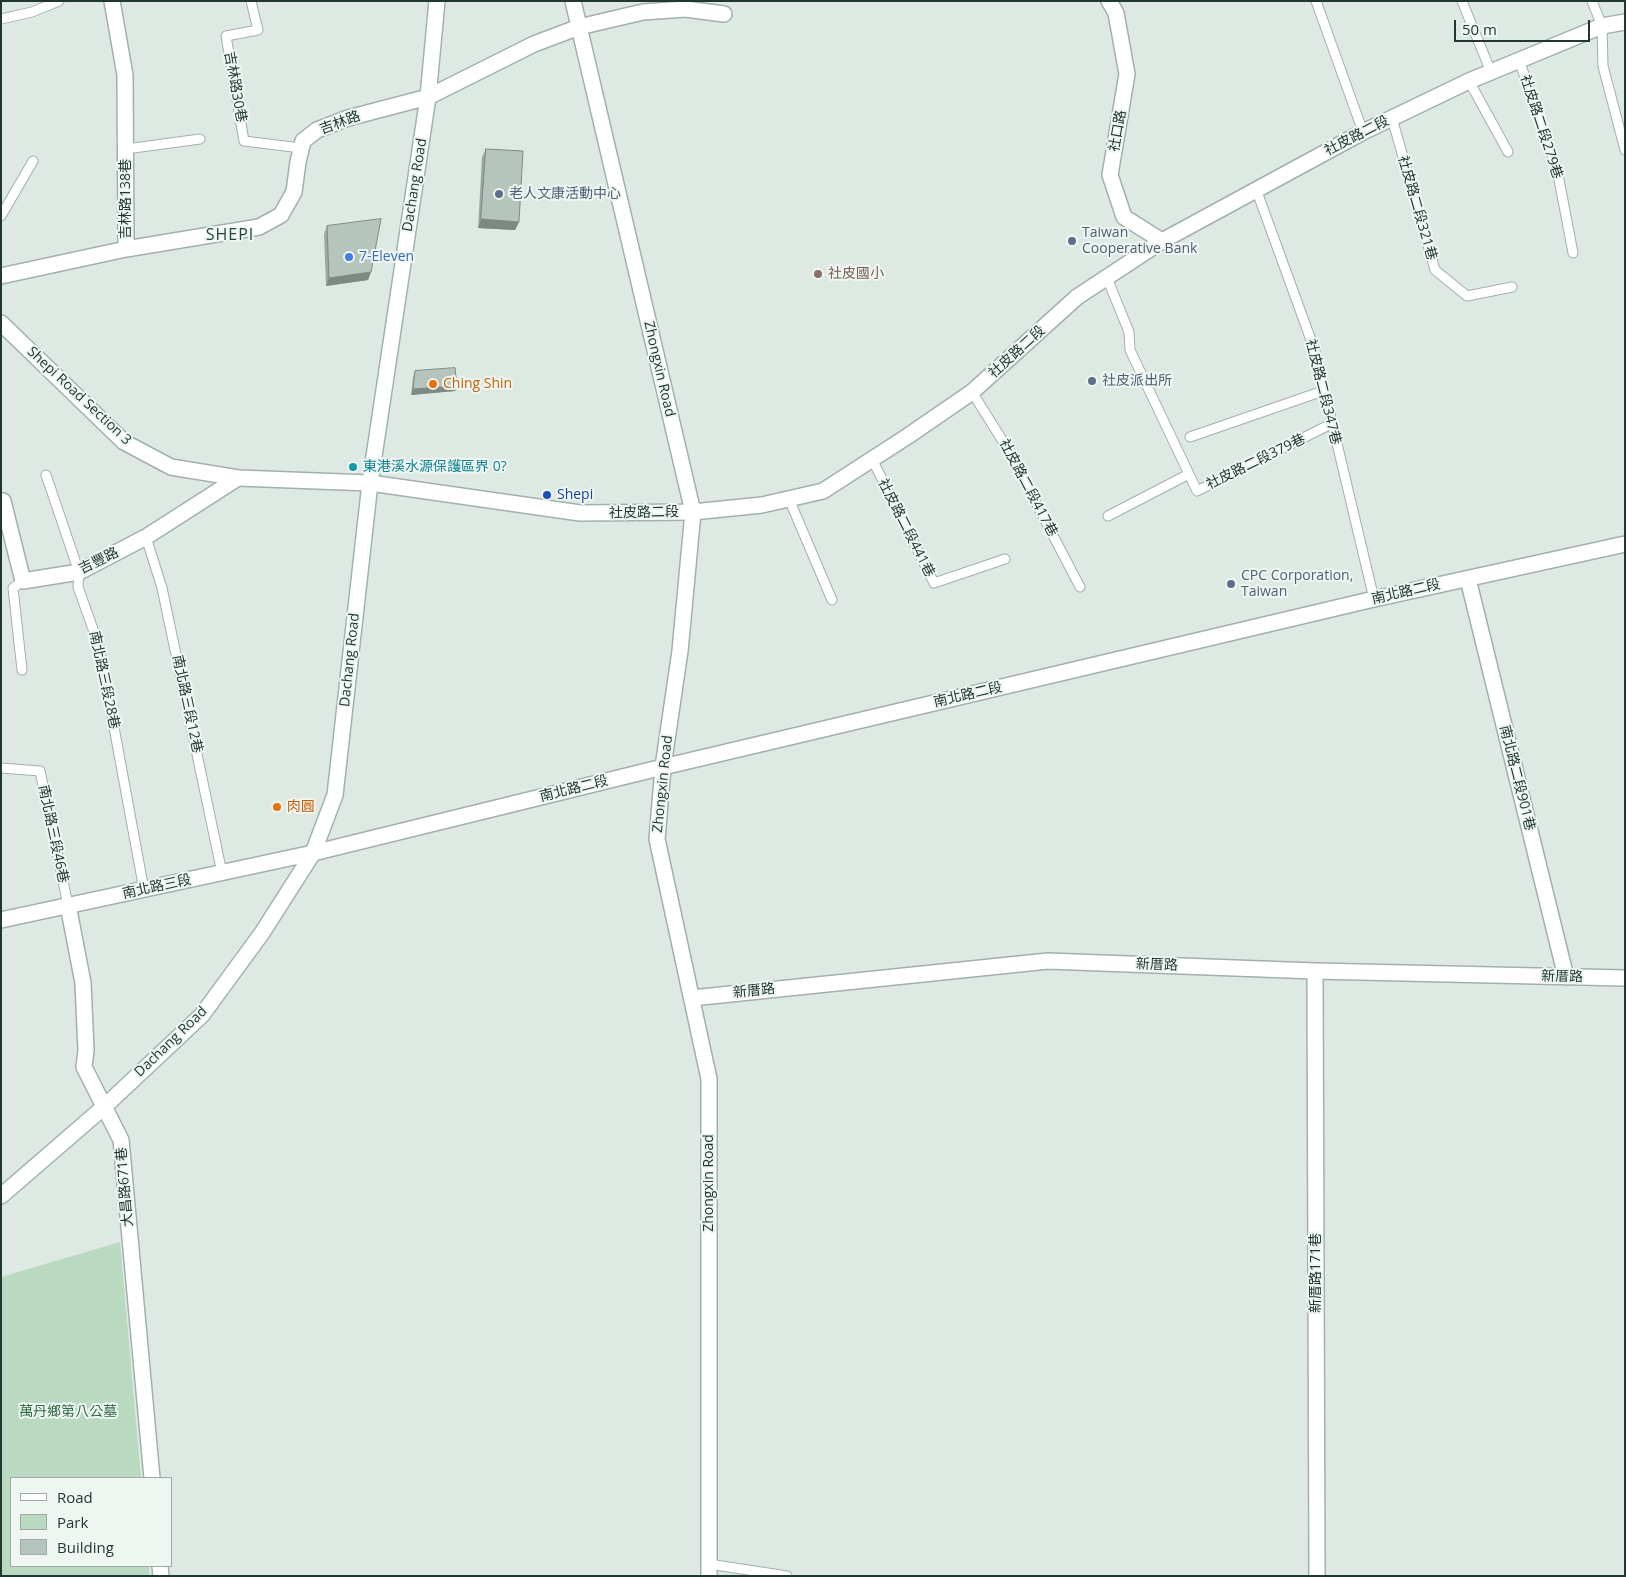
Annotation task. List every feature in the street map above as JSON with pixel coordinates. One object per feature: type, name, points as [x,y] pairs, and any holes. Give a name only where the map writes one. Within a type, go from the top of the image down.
[{"type":"street","name":"吉林路138巷","points":[[112,1],[125,76],[126,249]]},
{"type":"street","name":"Dachang Road","points":[[1,1196],[104,1107],[202,1015],[262,933],[313,853],[335,795],[370,483],[428,97],[437,1]]},
{"type":"street","name":"Zhongxin Road","points":[[573,1],[693,512],[680,651],[663,767],[657,839],[709,1079],[709,1570]]},
{"type":"street","name":"社口路","points":[[1109,1],[1116,13],[1127,74],[1110,175],[1124,217],[1162,241]]},
{"type":"street","name":"吉林路","points":[[301,148],[303,141],[317,130],[348,118],[428,97],[526,48],[579,27],[643,12],[685,9],[724,14]]},
{"type":"street","name":"社皮路二段","points":[[370,483],[580,513],[693,512],[762,505],[823,491],[972,392],[1077,297],[1162,241],[1363,132],[1469,81],[1602,26],[1625,22]]},
{"type":"street","points":[[1,276],[126,249],[259,227],[281,215],[294,192],[301,148]]},
{"type":"street","name":"Shepi Road Section 3","points":[[1,323],[124,442],[171,466],[238,478],[370,483]]},
{"type":"street","name":"吉豐路","points":[[23,581],[79,572],[146,537],[238,478]]},
{"type":"street","points":[[2,499],[23,581]]},
{"type":"street","name":"南北路二段","points":[[313,853],[663,767],[1374,599],[1625,544]]},
{"type":"street","name":"南北路二段901巷","points":[[1468,579],[1566,977]]},
{"type":"street","name":"南北路三段","points":[[1,920],[313,853]]},
{"type":"street","name":"大昌路671巷","points":[[68,905],[83,983],[86,1050],[84,1068],[121,1140],[152,1477]]},
{"type":"street","name":"新厝路","points":[[692,998],[1048,960],[1316,971],[1625,978]]},
{"type":"street","name":"新厝路171巷","points":[[1316,971],[1317,1576]]},
{"type":"lane","points":[[1,19],[32,12],[59,1]]},
{"type":"lane","name":"吉林路30巷","points":[[251,1],[258,30],[226,36],[244,141],[301,148]]},
{"type":"lane","points":[[1316,1],[1363,132]]},
{"type":"lane","points":[[1462,1],[1491,72]]},
{"type":"lane","points":[[1592,1],[1602,26],[1603,66],[1625,150]]},
{"type":"lane","name":"社皮路二段279巷","points":[[1518,60],[1557,169],[1573,253]]},
{"type":"lane","points":[[1469,81],[1508,152]]},
{"type":"lane","name":"社皮路二段321巷","points":[[1392,118],[1435,270],[1466,296],[1512,287]]},
{"type":"lane","name":"吉林路138巷","points":[[126,149],[200,138]]},
{"type":"lane","points":[[1,216],[33,161]]},
{"type":"lane","name":"社皮路二段347巷","points":[[1256,189],[1315,352],[1374,599]]},
{"type":"lane","name":"社皮路二段379巷","points":[[1107,278],[1129,332],[1130,350],[1196,491],[1331,424]]},
{"type":"lane","points":[[1190,437],[1324,391]]},
{"type":"lane","name":"社皮路二段417巷","points":[[972,392],[1009,451],[1080,587]]},
{"type":"lane","name":"社皮路二段441巷","points":[[872,459],[934,583],[1005,559]]},
{"type":"lane","name":"社皮路二段379巷","points":[[1108,516],[1189,474]]},
{"type":"lane","name":"南北路三段28巷","points":[[46,475],[79,572],[78,587],[100,646],[144,890]]},
{"type":"lane","points":[[789,499],[832,600]]},
{"type":"lane","name":"南北路三段12巷","points":[[146,537],[162,588],[222,873]]},
{"type":"lane","points":[[22,670],[13,588],[23,581]]},
{"type":"lane","name":"南北路三段46巷","points":[[1,768],[40,771],[68,905]]},
{"type":"lane","points":[[709,1570],[787,1576]]},
{"type":"green space","name":"萬丹鄉第八公墓","points":[[120,1242],[141,1477],[10,1477],[10,1567],[149,1567],[150,1576],[1,1576],[1,1277]]},
{"type":"building","name":"老人文康活動中心","points":[[486,149],[523,151],[519,222],[481,219]]},
{"type":"building","name":"7-Eleven","points":[[381,219],[371,272],[329,278],[327,226]]},
{"type":"building","name":"Ching Shin","points":[[455,368],[457,386],[413,389],[415,371]]},
{"type":"place","name":"老人文康活動中心","points":[[499,194]]},
{"type":"place","name":"Taiwan Cooperative Bank","points":[[1072,241]]},
{"type":"place","name":"7-Eleven","points":[[349,257]]},
{"type":"place","name":"社皮國小","points":[[818,274]]},
{"type":"place","name":"社皮派出所","points":[[1092,381]]},
{"type":"place","name":"Ching Shin","points":[[433,384]]},
{"type":"place","name":"東港溪水源保護區界 0?","points":[[353,467]]},
{"type":"place","name":"Shepi","points":[[547,495]]},
{"type":"place","name":"CPC Corporation, Taiwan","points":[[1231,584]]},
{"type":"place","name":"肉圓","points":[[277,807]]},
{"type":"district","name":"SHEPI","points":[[230,235]]}]
